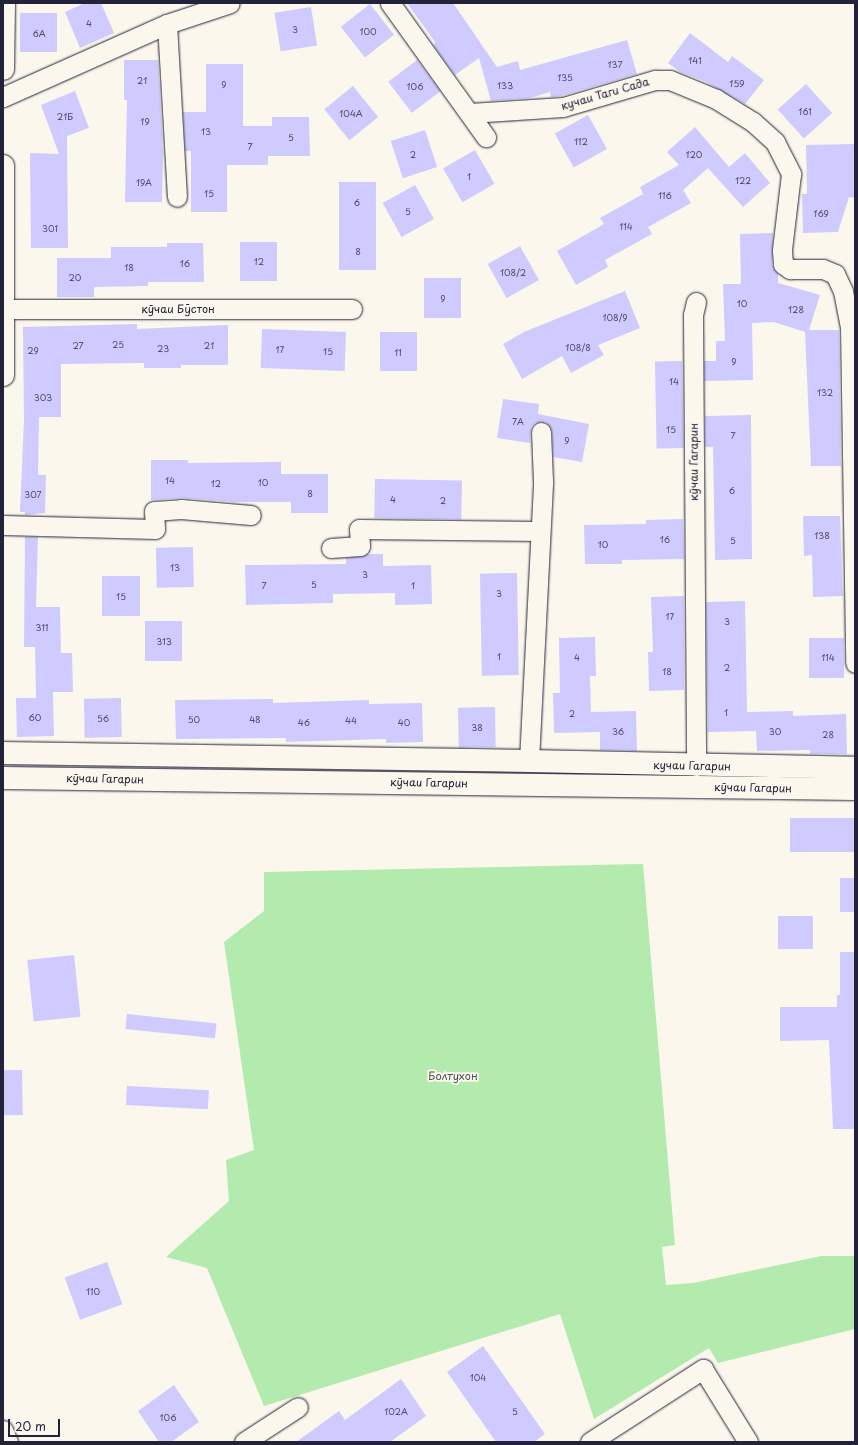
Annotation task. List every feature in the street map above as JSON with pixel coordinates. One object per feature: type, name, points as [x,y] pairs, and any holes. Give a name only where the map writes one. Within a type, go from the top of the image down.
[{"type":"main road","points":[[3,69],[4,3]]},
{"type":"main road","points":[[3,166],[3,375]]},
{"type":"main road","points":[[3,753],[529,761]]},
{"type":"main road","name":"кучаи Гагарин","points":[[529,761],[696,766],[855,768]]},
{"type":"main road","name":"кӯчаи Гагарин","points":[[3,778],[855,789]]},
{"type":"street","points":[[3,97],[166,24],[230,3]]},
{"type":"street","points":[[390,3],[486,137]]},
{"type":"street","points":[[166,24],[178,197]]},
{"type":"street","name":"кучаи Таги Сада","points":[[470,113],[563,107],[655,80],[670,80],[716,99],[753,122],[775,142],[791,174],[782,250],[784,264],[790,269],[824,269],[835,274],[843,291],[850,327],[855,663]]},
{"type":"street","name":"кӯчаи Гагарин","points":[[696,302],[693,315],[696,766]]},
{"type":"street","name":"кӯчаи Бӯстон","points":[[4,309],[352,309]]},
{"type":"street","points":[[529,761],[543,481],[541,432]]},
{"type":"street","points":[[3,525],[154,529],[154,511],[182,509],[251,515]]},
{"type":"street","points":[[331,548],[360,546],[360,529],[540,531]]},
{"type":"street","points":[[590,1442],[702,1369],[748,1442]]},
{"type":"street","points":[[244,1442],[298,1407]]},
{"type":"street","points":[[3,1430],[8,1442]]},
{"type":"green space","name":"Болтухон","points":[[643,864],[675,1245],[662,1247],[666,1285],[693,1283],[821,1256],[855,1256],[855,1329],[718,1363],[709,1348],[594,1419],[560,1314],[264,1406],[207,1268],[166,1257],[229,1201],[226,1160],[254,1150],[224,942],[264,911],[264,872]]},
{"type":"building","points":[[85,3],[101,3],[114,33],[80,48],[65,12]]},
{"type":"building","points":[[407,3],[453,3],[497,67],[518,61],[520,70],[627,40],[637,74],[561,96],[551,97],[550,92],[530,98],[491,101],[479,58],[455,75],[434,46],[435,42]]},
{"type":"building","points":[[370,4],[394,35],[365,58],[341,27]]},
{"type":"building","points":[[311,7],[317,46],[281,51],[274,13]]},
{"type":"building","points":[[20,13],[57,13],[57,52],[20,52]]},
{"type":"building","points":[[690,33],[728,62],[732,56],[764,80],[745,104],[704,81],[680,72],[668,63]]},
{"type":"building","points":[[124,60],[158,60],[163,151],[162,202],[125,202],[127,100],[124,100]]},
{"type":"building","points":[[417,60],[440,91],[412,113],[388,82]]},
{"type":"building","points":[[206,64],[243,64],[243,126],[272,126],[272,117],[309,117],[310,156],[268,156],[268,165],[227,165],[227,212],[191,212],[191,151],[185,151],[183,112],[206,112]]},
{"type":"building","points":[[806,84],[832,113],[804,138],[778,109]]},
{"type":"building","points":[[353,86],[378,117],[349,140],[324,109]]},
{"type":"building","points":[[75,91],[89,128],[67,136],[68,248],[31,248],[30,153],[59,154],[41,105]]},
{"type":"building","points":[[588,115],[607,149],[574,168],[555,133]]},
{"type":"building","points":[[695,127],[729,167],[745,153],[770,183],[743,207],[708,168],[683,190],[691,203],[648,227],[652,234],[605,260],[608,267],[576,285],[557,251],[604,224],[600,218],[643,194],[640,187],[679,165],[667,152]]},
{"type":"building","points":[[425,130],[437,167],[403,178],[391,141]]},
{"type":"building","points":[[855,144],[855,198],[849,197],[838,232],[803,233],[802,194],[807,194],[806,145]]},
{"type":"building","points":[[475,150],[494,184],[462,202],[443,168]]},
{"type":"building","points":[[339,182],[376,182],[376,270],[339,270]]},
{"type":"building","points":[[415,185],[434,219],[402,237],[383,203]]},
{"type":"building","points":[[773,233],[772,265],[778,274],[778,283],[820,295],[809,330],[839,330],[841,466],[811,466],[805,332],[774,322],[752,323],[753,380],[704,381],[704,361],[716,361],[716,341],[725,341],[723,284],[741,284],[740,234]]},
{"type":"building","points":[[240,242],[277,242],[277,281],[240,281]]},
{"type":"building","points":[[167,243],[203,243],[204,282],[148,282],[148,286],[94,287],[94,297],[57,297],[57,258],[111,258],[111,247],[167,247]]},
{"type":"building","points":[[520,246],[539,280],[507,298],[488,264]]},
{"type":"building","points":[[424,278],[461,278],[461,318],[424,318]]},
{"type":"building","points":[[625,291],[640,328],[598,345],[604,355],[571,373],[562,356],[522,379],[503,344],[524,332]]},
{"type":"building","points":[[137,324],[137,329],[228,325],[228,365],[181,365],[181,368],[144,368],[144,363],[61,364],[61,417],[39,417],[38,475],[46,475],[45,513],[25,515],[25,512],[20,512],[24,420],[23,327]]},
{"type":"building","points":[[262,329],[346,332],[345,371],[261,368]]},
{"type":"building","points":[[380,332],[417,332],[417,371],[380,371]]},
{"type":"building","points":[[655,361],[682,361],[684,448],[657,448]]},
{"type":"building","points":[[503,399],[539,404],[538,414],[589,424],[582,462],[553,457],[552,431],[546,422],[535,423],[531,427],[530,443],[497,438]]},
{"type":"building","points":[[751,415],[752,559],[715,560],[713,447],[705,447],[705,416]]},
{"type":"building","points":[[151,460],[188,460],[188,463],[281,462],[281,474],[328,474],[328,513],[291,513],[291,502],[233,502],[182,498],[151,500]]},
{"type":"building","points":[[375,479],[462,481],[461,520],[374,518]]},
{"type":"building","points":[[803,516],[840,516],[843,596],[813,597],[812,555],[804,556]]},
{"type":"building","points":[[683,519],[684,559],[622,560],[622,564],[585,564],[584,525],[646,524],[646,520]]},
{"type":"building","points":[[25,537],[38,537],[36,607],[60,607],[61,653],[72,653],[73,692],[53,692],[54,736],[17,737],[16,698],[36,698],[35,647],[24,647]]},
{"type":"building","points":[[193,547],[194,587],[157,588],[156,548]]},
{"type":"building","points":[[367,554],[383,554],[383,566],[431,565],[432,604],[395,605],[395,593],[333,594],[333,603],[246,605],[245,565],[346,564],[346,558]]},
{"type":"building","points":[[517,573],[519,675],[482,676],[480,574]]},
{"type":"building","points":[[102,576],[140,576],[140,616],[102,616]]},
{"type":"building","points":[[684,596],[684,690],[649,691],[648,652],[653,652],[651,597]]},
{"type":"building","points":[[745,601],[747,712],[793,711],[793,716],[846,714],[847,754],[810,754],[810,750],[757,751],[756,731],[708,732],[706,602]]},
{"type":"building","points":[[145,621],[182,621],[182,661],[145,661]]},
{"type":"building","points":[[595,637],[596,676],[590,676],[591,712],[636,711],[637,751],[600,750],[600,732],[554,733],[553,693],[560,693],[559,638]]},
{"type":"building","points":[[809,638],[844,638],[844,678],[809,678]]},
{"type":"building","points":[[121,698],[122,737],[85,738],[84,699]]},
{"type":"building","points":[[273,699],[273,703],[369,700],[369,704],[422,703],[423,742],[386,743],[386,739],[286,742],[286,738],[176,739],[175,700]]},
{"type":"building","points":[[495,707],[496,747],[459,748],[458,708]]},
{"type":"building","points":[[790,818],[855,818],[855,852],[790,852]]},
{"type":"building","points":[[840,878],[855,878],[855,912],[840,912]]},
{"type":"building","points":[[778,916],[813,916],[813,949],[778,949]]},
{"type":"building","points":[[840,952],[855,952],[855,1129],[833,1129],[829,1040],[780,1041],[780,1007],[837,1007],[837,995],[840,995]]},
{"type":"building","points":[[74,955],[80,1017],[34,1022],[27,960]]},
{"type":"building","points":[[127,1014],[217,1023],[215,1038],[125,1029]]},
{"type":"building","points":[[3,1070],[22,1070],[23,1115],[4,1115]]},
{"type":"building","points":[[127,1086],[209,1090],[208,1109],[126,1105]]},
{"type":"building","points":[[107,1262],[122,1304],[80,1320],[65,1277]]},
{"type":"building","points":[[483,1346],[545,1434],[534,1442],[496,1442],[447,1372]]},
{"type":"building","points":[[401,1379],[426,1416],[390,1442],[296,1442],[339,1411],[345,1420]]},
{"type":"building","points":[[174,1385],[199,1422],[171,1442],[159,1442],[138,1411]]}]
